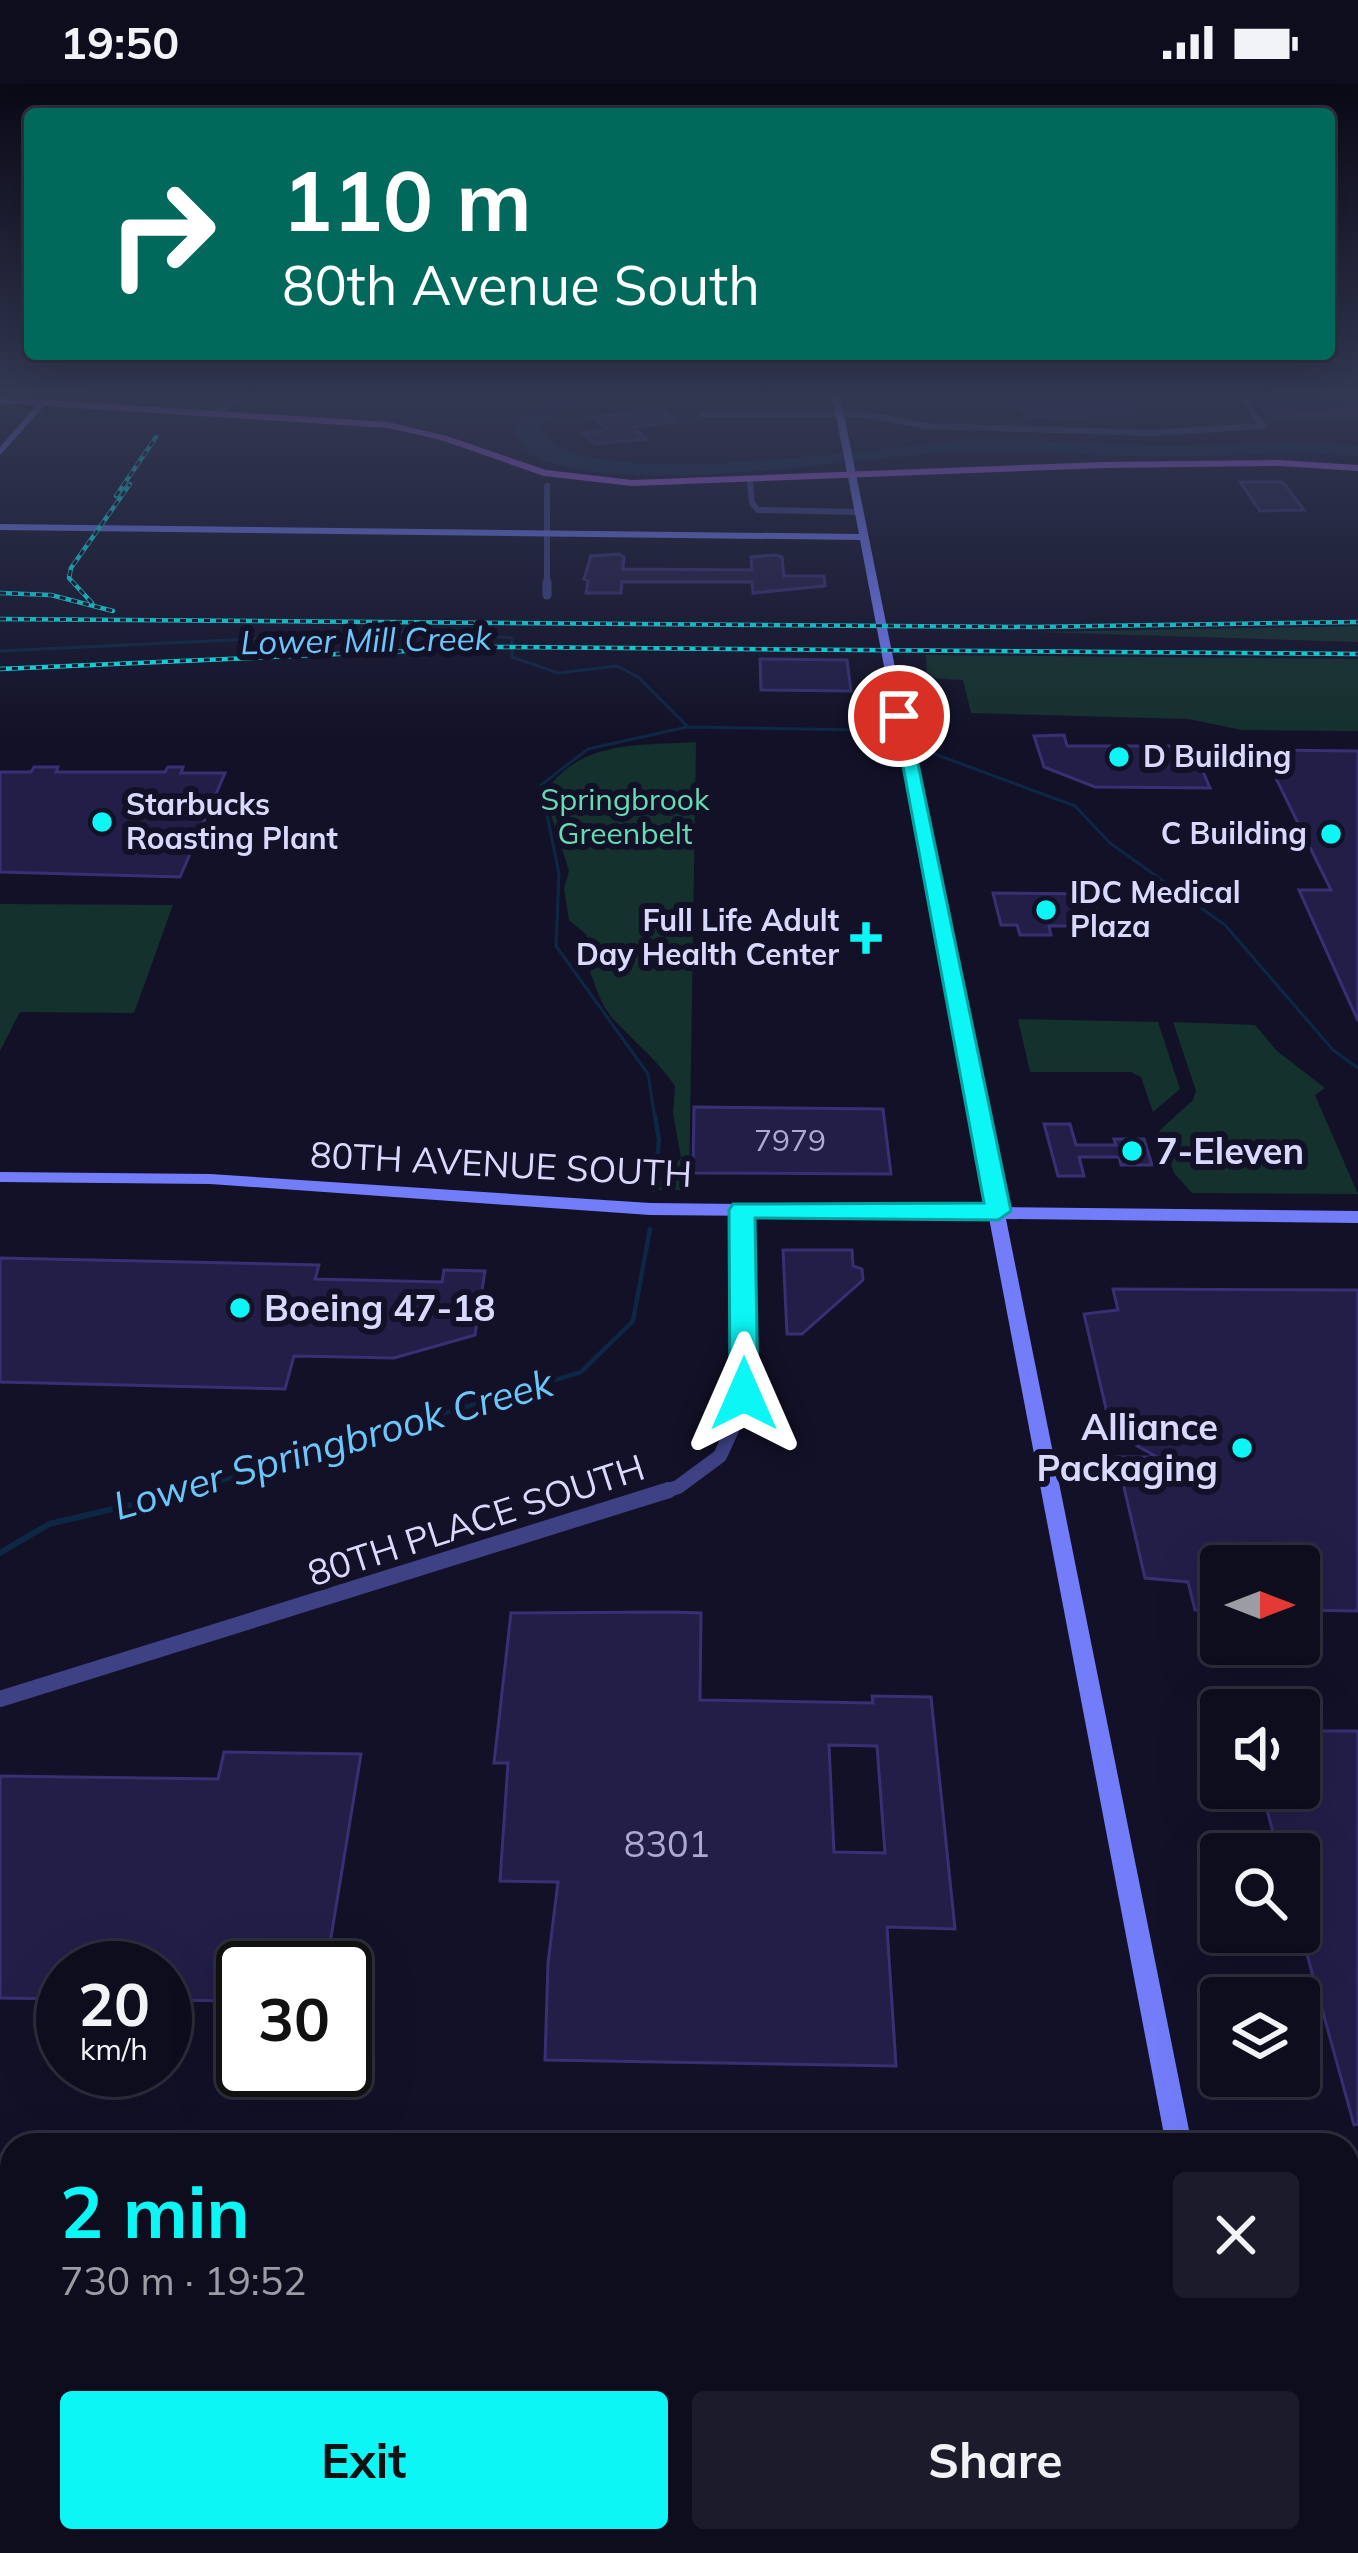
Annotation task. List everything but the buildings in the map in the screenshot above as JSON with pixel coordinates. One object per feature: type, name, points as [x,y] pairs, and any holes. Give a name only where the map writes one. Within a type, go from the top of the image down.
[{"type":"main road","points":[[859,512],[1177,2133]]},
{"type":"main road","points":[[0,527],[865,537]]},
{"type":"main road","name":"80TH AVENUE SOUTH","points":[[0,1177],[209,1179],[572,1205],[1358,1217]]},
{"type":"street","points":[[547,510],[547,596]]},
{"type":"street","points":[[769,510],[859,512]]},
{"type":"street","name":"80TH PLACE SOUTH","points":[[0,1699],[678,1487],[720,1456],[742,1408],[742,1210]]},
{"type":"green space","points":[[1358,626],[1358,642],[1039,632]]},
{"type":"green space","points":[[926,655],[1358,659],[1358,731],[1242,730],[1188,719],[971,713],[963,680],[927,678]]},
{"type":"green space","name":"Springbrook Greenbelt","points":[[696,742],[689,1190],[658,1190],[661,1178],[681,1158],[673,1113],[675,1086],[615,1021],[599,996],[581,951],[587,935],[569,920],[564,888],[569,871],[544,793],[559,775],[593,754]]},
{"type":"green space","points":[[0,904],[173,905],[134,1013],[20,1012],[0,1051]]},
{"type":"green space","points":[[1018,1019],[1158,1022],[1180,1089],[1153,1112],[1141,1077],[1131,1072],[1030,1072]]},
{"type":"green space","points":[[1173,1022],[1255,1025],[1277,1051],[1325,1088],[1315,1095],[1358,1194],[1192,1193],[1174,1173],[1159,1131],[1193,1100],[1196,1091]]},
{"type":"waterway","name":"Lower Mill Creek","points":[[0,651],[419,631],[512,638],[512,657],[558,673],[617,666],[638,677],[686,725]]},
{"type":"waterway","name":"Lower Springbrook Creek","points":[[655,1119],[648,1074],[556,946],[559,874],[541,785],[588,749],[687,727],[865,730],[879,735]]},
{"type":"waterway","name":"Lower Springbrook Creek","points":[[932,753],[1075,806],[1110,843],[1225,925],[1333,1050],[1358,1068]]},
{"type":"waterway","name":"Lower Springbrook Creek","points":[[654,1190],[659,1140],[655,1116]]},
{"type":"waterway","name":"Lower Springbrook Creek","points":[[181,1493],[581,1372],[633,1321],[650,1229]]},
{"type":"waterway","name":"Lower Springbrook Creek","points":[[0,1553],[49,1524],[194,1490]]},
{"type":"railway","points":[[92,603],[69,578],[71,568],[112,510]]},
{"type":"railway","points":[[0,593],[51,595],[113,611]]},
{"type":"railway","points":[[0,619],[1034,627],[1358,622]]},
{"type":"railway","points":[[0,669],[496,647],[1358,654]]},
{"type":"place","name":"D Building","points":[[1119,757]]},
{"type":"place","name":"Starbucks Roasting Plant","points":[[102,822]]},
{"type":"place","name":"C Building","points":[[1331,834]]},
{"type":"place","name":"IDC Medical Plaza","points":[[1046,910]]},
{"type":"place","name":"Full Life Adult Day Health Center","points":[[866,938]]},
{"type":"place","name":"7-Eleven","points":[[1132,1151]]},
{"type":"place","name":"Boeing 47-18","points":[[240,1308]]},
{"type":"place","name":"Alliance Packaging","points":[[1242,1448]]},
{"type":"route","points":[[744,1394],[742,1210],[998,1211],[899,716]]}]
